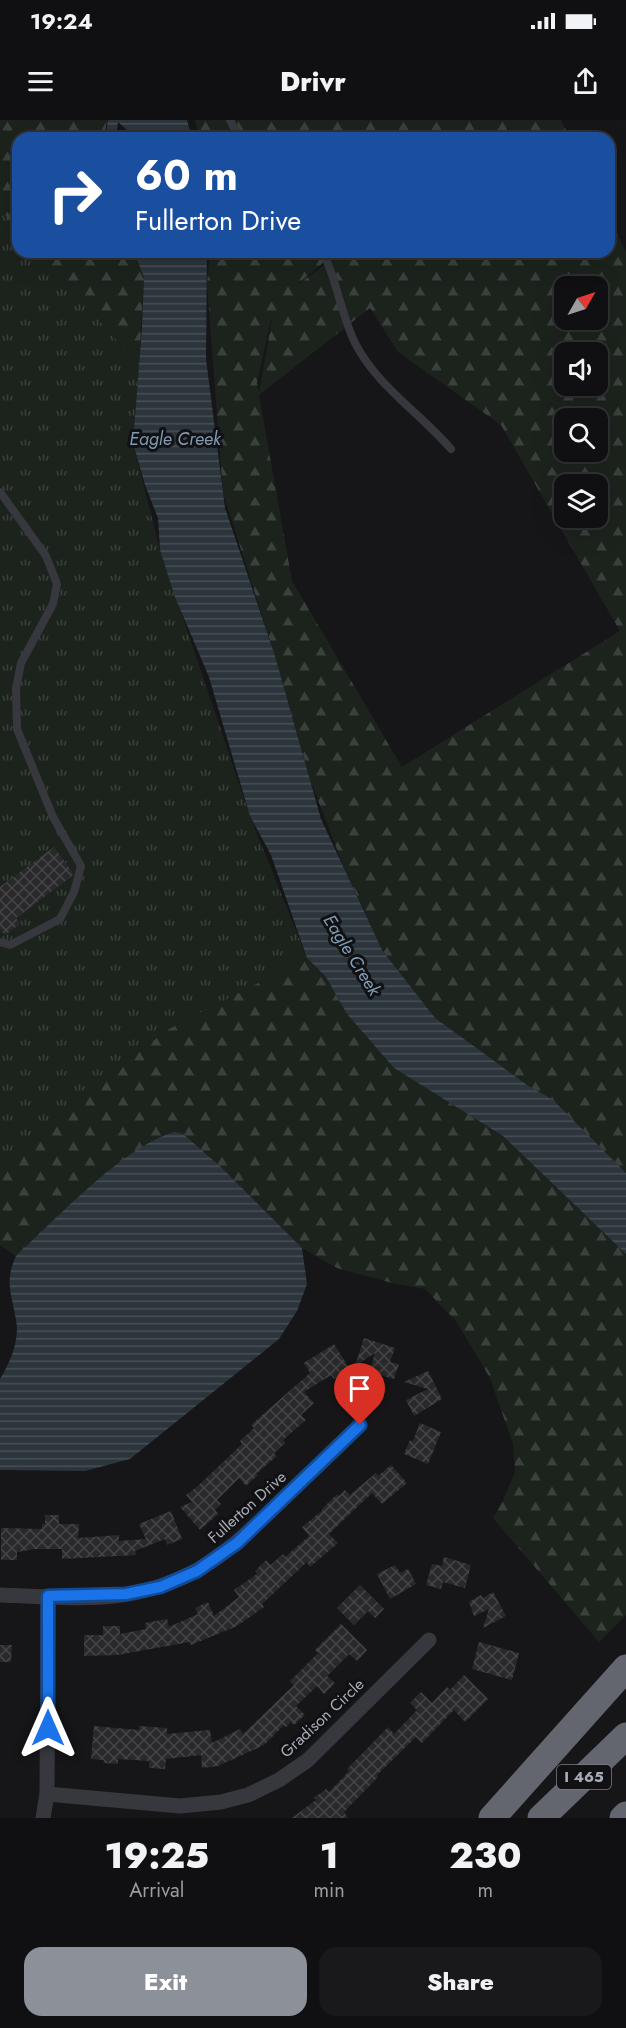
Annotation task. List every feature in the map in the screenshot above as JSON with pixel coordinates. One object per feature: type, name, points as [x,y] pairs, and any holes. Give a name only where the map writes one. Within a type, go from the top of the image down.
[{"type":"highway","points":[[492,1818],[626,1668]]},
{"type":"highway","name":"I 465","points":[[541,1818],[626,1736]]},
{"type":"street","name":"Fullerton Drive","points":[[0,1595],[126,1594],[160,1587],[197,1571],[237,1543],[360,1425]]},
{"type":"street","points":[[43,1818],[47,1794],[48,1596]]},
{"type":"street","name":"Gradison Circle","points":[[47,1794],[180,1806],[221,1802],[255,1792],[279,1780],[313,1755],[429,1640]]},
{"type":"lane","points":[[325,258],[350,331],[364,358],[378,377],[451,448]]},
{"type":"lane","points":[[0,492],[46,556],[57,584],[53,604],[21,663],[16,688],[17,729],[53,817],[81,866],[74,892],[60,919],[10,945],[0,942]]},
{"type":"green space","points":[[0,120],[107,120],[105,132],[12,132],[12,223],[0,209]]},
{"type":"green space","points":[[195,120],[561,120],[567,132],[506,132],[517,123],[504,132],[198,132]]},
{"type":"green space","points":[[0,208],[12,221],[12,258],[44,258],[139,365],[133,443],[160,550],[250,816],[307,958],[167,1030],[0,1160]]},
{"type":"green space","points":[[615,229],[626,252],[626,1173],[435,1018],[382,950],[345,870],[311,782],[275,656],[223,493],[207,284],[209,258],[329,258],[293,288],[334,258],[615,258]],"holes":[[[370,308],[398,352],[501,425],[554,517],[554,474],[608,474],[608,528],[560,528],[620,631],[402,767],[292,581],[259,395]],[[272,319],[259,393],[257,383]]]},
{"type":"green space","points":[[43,258],[136,258],[144,277],[139,365]]},
{"type":"green space","points":[[307,958],[326,977],[347,1014],[394,1068],[503,1136],[626,1254],[626,1615],[599,1642],[493,1518],[515,1472],[513,1444],[490,1378],[456,1321],[425,1289],[392,1283],[337,1268],[302,1248],[221,1167],[183,1134],[105,1175],[16,1256],[0,1245],[0,1160],[167,1030]]},
{"type":"water","points":[[108,120],[187,120],[190,132],[129,132],[118,122],[117,132],[106,132]]},
{"type":"water","name":"Eagle Creek","points":[[136,258],[207,258],[206,359],[225,508],[275,656],[321,819],[382,950],[435,1018],[527,1085],[553,1100],[626,1173],[626,1254],[503,1136],[394,1068],[347,1014],[326,977],[307,958],[271,855],[250,816],[209,677],[175,597],[160,550],[158,518],[145,485],[133,443],[144,277]]},
{"type":"water","points":[[175,1132],[183,1134],[221,1167],[302,1248],[307,1284],[297,1311],[279,1339],[130,1459],[85,1471],[0,1470],[0,1379],[11,1359],[17,1335],[10,1281],[10,1273],[16,1256],[113,1167],[156,1139]]},
{"type":"building","points":[[54,847],[73,873],[72,876],[16,918],[20,924],[5,935],[0,929],[0,887]]},
{"type":"building","points":[[364,1338],[395,1348],[390,1362],[399,1364],[394,1379],[369,1372],[375,1353],[355,1366]]},
{"type":"building","points":[[334,1344],[350,1369],[334,1379],[331,1375],[304,1392],[314,1403],[301,1415],[306,1420],[283,1440],[285,1443],[274,1453],[277,1456],[246,1486],[239,1478],[217,1500],[221,1504],[215,1510],[218,1514],[200,1530],[180,1507],[192,1502],[186,1495],[242,1444],[240,1441],[254,1428],[251,1425],[310,1373],[304,1363]]},
{"type":"building","points":[[428,1371],[442,1399],[414,1416],[406,1400],[428,1389],[404,1382]]},
{"type":"building","points":[[420,1423],[441,1432],[428,1464],[404,1454],[410,1440],[413,1441]]},
{"type":"building","points":[[391,1465],[407,1483],[382,1504],[372,1493],[329,1534],[338,1543],[310,1567],[307,1562],[262,1604],[264,1607],[237,1626],[191,1645],[190,1642],[117,1655],[84,1656],[84,1635],[103,1635],[103,1626],[120,1626],[120,1634],[146,1629],[145,1623],[167,1619],[169,1627],[198,1614],[195,1608],[208,1602],[214,1616],[239,1597],[234,1590],[257,1574],[255,1571],[266,1560],[271,1565],[283,1554],[285,1557],[309,1536],[302,1527],[323,1510],[337,1494],[339,1496],[345,1490],[350,1495],[376,1473],[378,1476]]},
{"type":"building","points":[[171,1511],[182,1539],[167,1545],[165,1539],[135,1551],[136,1555],[62,1559],[62,1549],[35,1549],[17,1552],[17,1560],[1,1560],[1,1528],[42,1529],[42,1524],[45,1524],[45,1515],[59,1515],[59,1524],[79,1524],[78,1538],[119,1535],[119,1541],[146,1539],[139,1524]]},
{"type":"building","points":[[444,1557],[471,1565],[465,1588],[443,1582],[441,1589],[426,1585],[432,1564],[442,1566]]},
{"type":"building","points":[[395,1565],[400,1573],[408,1569],[416,1584],[390,1599],[377,1574]]},
{"type":"building","points":[[360,1585],[384,1609],[375,1618],[368,1611],[354,1625],[337,1608]]},
{"type":"building","points":[[493,1592],[506,1616],[483,1628],[489,1609],[474,1616],[469,1602],[481,1595],[483,1598]]},
{"type":"building","points":[[341,1624],[367,1650],[357,1661],[349,1654],[327,1676],[335,1683],[324,1694],[317,1686],[296,1706],[305,1715],[294,1725],[291,1722],[286,1727],[284,1725],[264,1745],[218,1766],[202,1768],[201,1755],[166,1759],[165,1769],[149,1768],[149,1761],[118,1759],[118,1764],[91,1759],[94,1726],[139,1730],[139,1726],[167,1728],[167,1734],[210,1730],[212,1743],[240,1729],[243,1734],[294,1685],[290,1681],[318,1653],[315,1650]]},
{"type":"building","points":[[479,1642],[519,1653],[512,1680],[472,1669]]},
{"type":"building","points":[[0,1645],[12,1645],[11,1662],[0,1662]]},
{"type":"building","points":[[464,1675],[488,1699],[465,1722],[454,1710],[422,1743],[416,1737],[377,1775],[378,1777],[344,1812],[348,1818],[292,1818],[316,1800],[314,1798],[326,1789],[329,1792],[349,1771],[347,1769],[388,1727],[394,1734],[417,1710],[410,1703],[421,1692],[432,1703],[447,1687],[450,1690]]},
{"type":"route","points":[[48,1728],[48,1596],[126,1594],[160,1587],[197,1571],[216,1560],[237,1543],[360,1425]]}]
